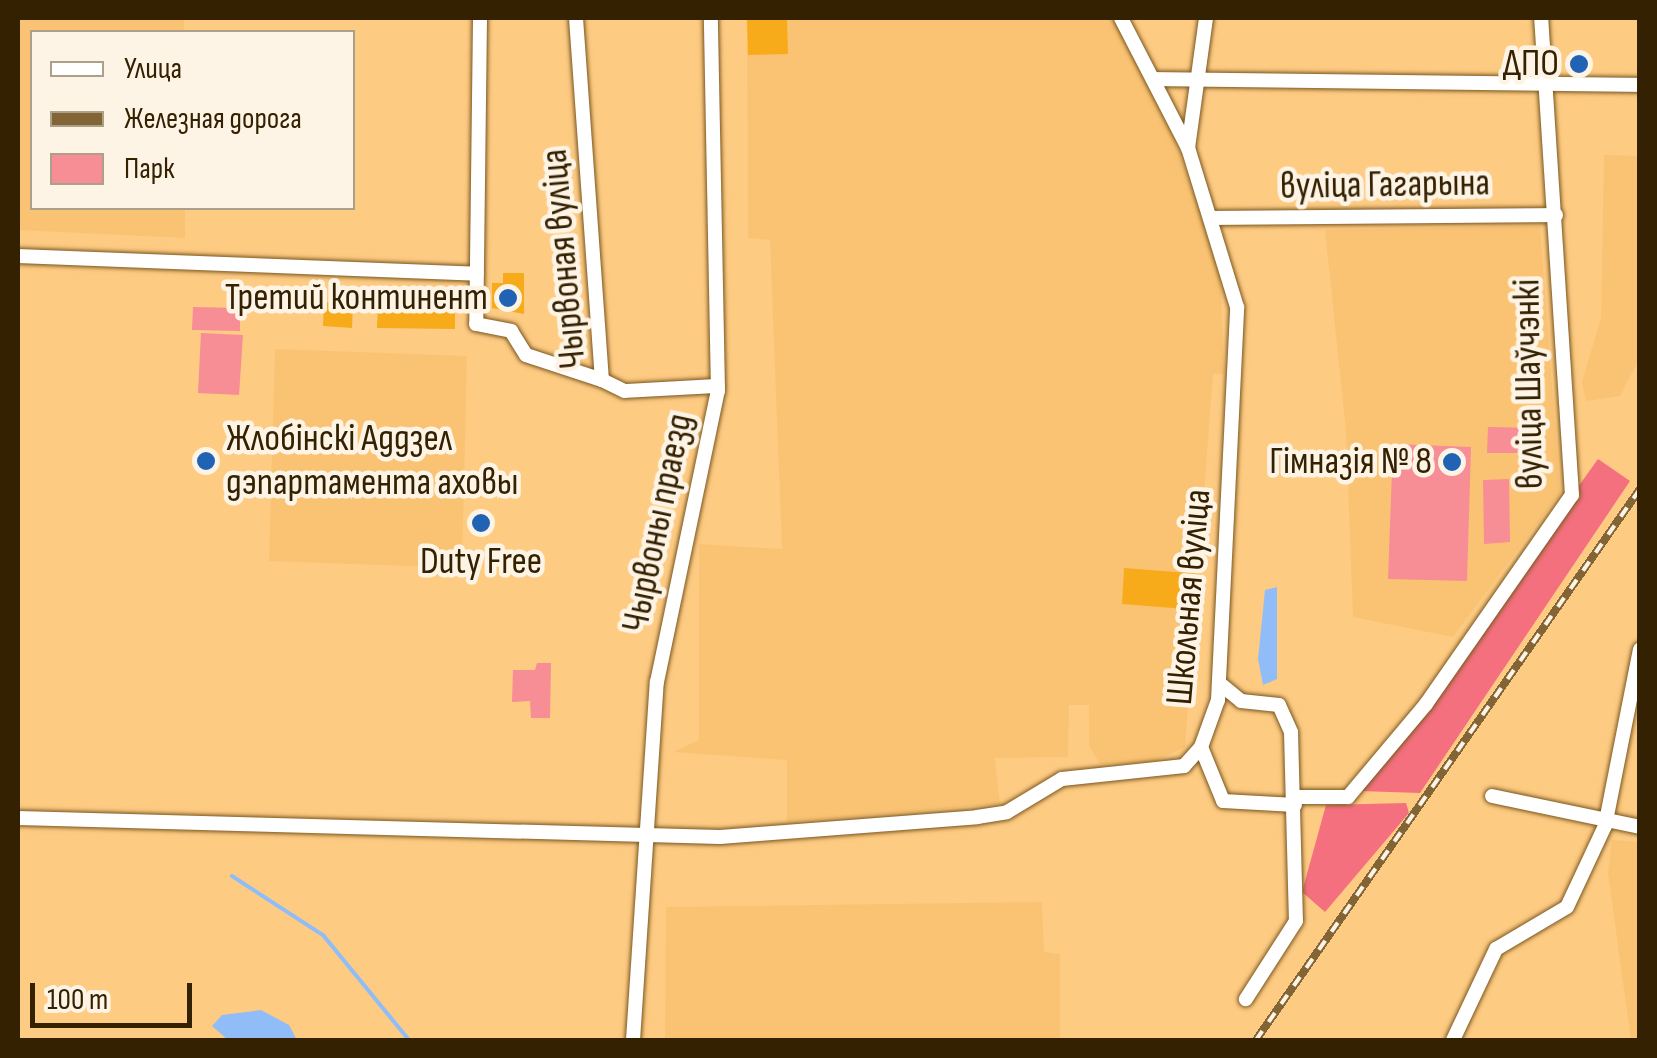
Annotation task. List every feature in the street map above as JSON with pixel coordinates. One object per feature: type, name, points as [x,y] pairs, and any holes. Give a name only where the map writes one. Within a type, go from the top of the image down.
[{"type":"street","points":[[480,18],[476,324],[511,331],[526,354],[602,380]]},
{"type":"street","name":"Чырвоная вуліца","points":[[576,18],[602,380],[625,391],[718,386]]},
{"type":"street","name":"Чырвоны праезд","points":[[633,1040],[657,682],[718,386],[711,18]]},
{"type":"street","name":"Школьная вуліца","points":[[18,818],[645,840],[992,814],[1062,779],[1164,773],[1200,747],[1219,683],[1236,306],[1214,218],[1188,148],[1156,79],[1121,18]]},
{"type":"street","points":[[1188,148],[1206,18]]},
{"type":"street","name":"вуліца Шаўчэнкі","points":[[1295,801],[1348,797],[1426,704],[1572,495],[1542,18]]},
{"type":"street","points":[[1156,79],[1640,86]]},
{"type":"street","name":"вуліца Гагарына","points":[[1214,218],[1556,215]]},
{"type":"street","points":[[18,256],[476,274]]},
{"type":"street","points":[[1453,1040],[1496,949],[1567,907],[1605,826],[1640,650]]},
{"type":"street","points":[[1219,683],[1241,701],[1279,706],[1292,732],[1296,921],[1246,1000]]},
{"type":"street","points":[[1200,747],[1222,801],[1295,801]]},
{"type":"street","points":[[1492,796],[1605,826],[1640,827]]},
{"type":"shaded area","points":[[18,18],[184,18],[184,30],[30,30],[30,210],[185,210],[185,238],[18,230]]},
{"type":"shaded area","points":[[747,18],[1113,18],[1170,127],[1220,270],[1224,374],[1213,374],[1185,747],[1155,761],[1100,764],[1089,746],[1089,705],[1069,705],[1068,757],[995,758],[1000,804],[787,822],[787,760],[673,752],[699,740],[699,544],[782,549],[770,240],[748,238]]},
{"type":"shaded area","points":[[1604,155],[1639,156],[1639,360],[1620,396],[1586,401],[1582,382],[1601,318]]},
{"type":"shaded area","name":"Гімназія № 8","points":[[1540,226],[1560,493],[1453,637],[1353,617],[1346,431],[1325,230]]},
{"type":"shaded area","points":[[275,349],[467,356],[462,568],[269,561]]},
{"type":"shaded area","points":[[1598,459],[1630,481],[1420,793],[1360,791]]},
{"type":"shaded area","points":[[1406,803],[1409,813],[1325,912],[1302,892],[1326,805]]},
{"type":"shaded area","points":[[1612,840],[1639,842],[1639,1040],[1631,1040],[1608,873]]},
{"type":"shaded area","points":[[1042,902],[1044,952],[1060,954],[1060,1040],[665,1040],[666,907]]},
{"type":"green space","points":[[193,307],[240,308],[240,331],[192,330]]},
{"type":"green space","points":[[201,333],[243,335],[239,395],[198,393]]},
{"type":"green space","points":[[1488,427],[1532,428],[1532,453],[1487,453]]},
{"type":"green space","points":[[1393,444],[1471,447],[1467,581],[1388,579]]},
{"type":"green space","points":[[1509,479],[1510,542],[1484,544],[1483,480]]},
{"type":"green space","points":[[537,663],[551,663],[550,718],[531,718],[530,701],[512,702],[513,670],[535,670]]},
{"type":"water","points":[[1277,587],[1277,679],[1263,685],[1258,659],[1265,590]]},
{"type":"water","points":[[261,1010],[289,1025],[297,1040],[228,1040],[212,1026],[222,1015]]},
{"type":"building","points":[[747,18],[787,18],[788,54],[748,55]]},
{"type":"building","name":"Третий континент","points":[[503,273],[524,273],[524,314],[492,308],[492,283],[503,283]]},
{"type":"building","points":[[324,302],[353,304],[352,328],[323,326]]},
{"type":"building","points":[[378,303],[455,306],[455,329],[377,328]]},
{"type":"building","points":[[1124,568],[1201,574],[1198,610],[1122,604]]},
{"type":"waterway","points":[[232,876],[323,935],[409,1040]]},
{"type":"railway","points":[[1256,1040],[1640,489]]},
{"type":"place","name":"ДПО","points":[[1579,64]]},
{"type":"place","name":"Третий континент","points":[[508,298]]},
{"type":"place","name":"Жлобінскі Аддзел дэпартамента аховы","points":[[206,461]]},
{"type":"place","name":"Гімназія № 8","points":[[1452,462]]},
{"type":"place","name":"Duty Free","points":[[481,523]]}]
